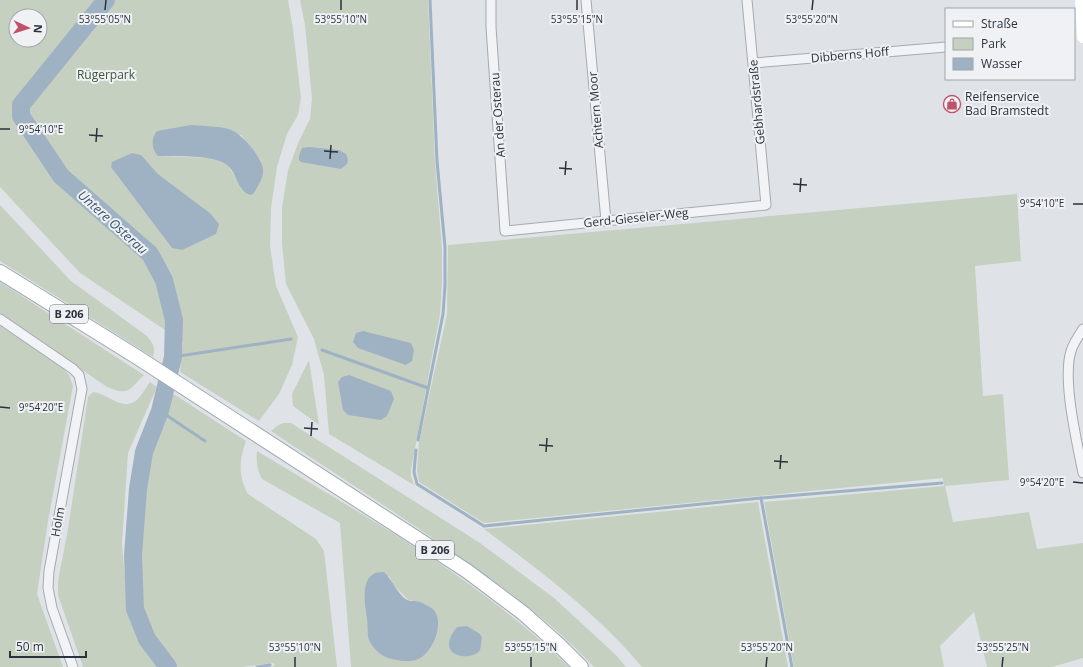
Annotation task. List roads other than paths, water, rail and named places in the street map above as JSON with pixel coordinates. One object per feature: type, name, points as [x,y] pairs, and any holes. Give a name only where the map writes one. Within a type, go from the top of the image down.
[{"type":"main road","name":"B 206","points":[[0,272],[137,357],[467,571],[523,613],[581,667]]},
{"type":"street","name":"An der Osterau","points":[[491,0],[491,27],[505,231]]},
{"type":"street","name":"Achtern Moor","points":[[586,0],[606,221]]},
{"type":"street","name":"Gebhardstraße","points":[[747,0],[766,205]]},
{"type":"street","points":[[1081,0],[1083,36]]},
{"type":"street","name":"Dibberns Hoff","points":[[754,63],[945,47]]},
{"type":"street","name":"Gerd-Gieseler-Weg","points":[[505,231],[766,205]]},
{"type":"street","name":"Holm","points":[[0,319],[73,369],[79,375],[82,389],[51,563],[48,588],[52,608],[73,667]]},
{"type":"street","points":[[1083,329],[1071,351],[1068,372],[1069,393],[1083,473]]},
{"type":"water","points":[[191,125],[227,129],[236,132],[246,141],[260,159],[263,170],[261,179],[254,193],[251,195],[246,193],[240,186],[230,168],[221,161],[184,156],[158,156],[153,147],[153,140],[157,131]]},
{"type":"water","points":[[309,147],[339,150],[346,154],[348,160],[347,164],[341,169],[301,162],[299,160],[299,156],[302,148]]},
{"type":"water","points":[[132,153],[141,155],[158,174],[210,213],[219,224],[216,234],[182,250],[172,248],[111,167],[112,162]]},
{"type":"water","points":[[363,331],[411,343],[414,350],[412,361],[406,365],[358,348],[353,342],[356,333]]},
{"type":"water","points":[[349,375],[391,391],[394,399],[387,416],[381,420],[348,415],[343,410],[338,382],[342,377]]},
{"type":"water","points":[[384,572],[404,598],[409,601],[418,601],[425,604],[433,609],[437,615],[438,630],[432,645],[422,657],[416,660],[404,661],[388,658],[378,652],[369,640],[365,588],[370,577],[376,573]]},
{"type":"water","points":[[467,626],[480,634],[482,638],[480,650],[476,654],[470,656],[456,655],[451,651],[449,645],[451,637],[457,627]]},
{"type":"waterway","name":"Untere Osterau","points":[[106,0],[21,105],[21,116],[61,176],[150,254],[164,280],[174,320],[173,357],[160,411],[144,452],[138,489],[133,555],[135,609],[147,639],[168,667]]},
{"type":"waterway","points":[[418,440],[443,314],[445,286],[445,247],[437,161],[430,0]]},
{"type":"waterway","points":[[173,357],[291,339]]},
{"type":"waterway","points":[[322,350],[428,388]]},
{"type":"waterway","points":[[160,411],[205,441]]},
{"type":"waterway","points":[[416,450],[414,472],[417,484],[484,526],[761,498],[942,483]]},
{"type":"waterway","points":[[761,498],[792,667]]},
{"type":"waterway","points":[[257,667],[270,665]]},
{"type":"place","name":"Reifenservice Bad Bramstedt","points":[[952,104]]},
{"type":"park label","name":"Rügerpark","points":[[106,75]]}]
